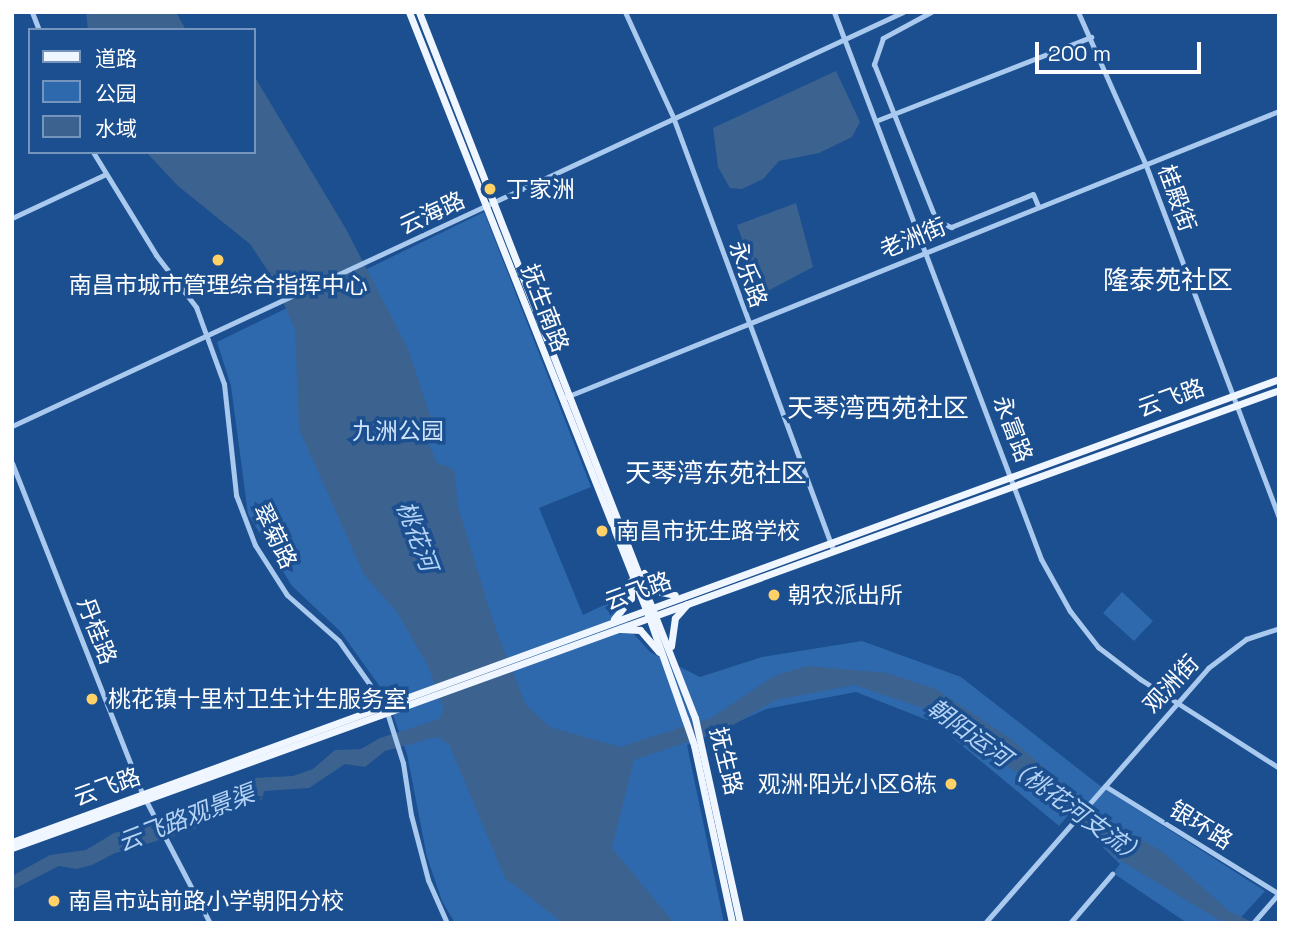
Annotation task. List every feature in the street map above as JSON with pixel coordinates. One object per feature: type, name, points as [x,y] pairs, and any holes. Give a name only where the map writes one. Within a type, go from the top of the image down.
[{"type":"main road","name":"抚生南路","points":[[415,13],[494,203],[637,564],[651,611]]},
{"type":"main road","name":"抚生南路","points":[[415,13],[485,207],[561,400],[628,567],[651,611]]},
{"type":"main road","name":"云飞路","points":[[431,693],[517,656],[611,622],[691,601],[1279,379]]},
{"type":"main road","name":"云飞路","points":[[1013,479],[1279,390]]},
{"type":"main road","name":"云飞路","points":[[12,848],[386,709],[617,629],[683,595],[831,546]]},
{"type":"main road","points":[[637,564],[661,592],[683,595]]},
{"type":"main road","points":[[611,622],[631,598],[628,567]]},
{"type":"main road","points":[[671,654],[675,618],[691,601]]},
{"type":"main road","name":"抚生路","points":[[651,611],[671,654],[695,718],[732,923]]},
{"type":"main road","name":"抚生路","points":[[651,611],[663,657],[685,719],[698,744],[740,923]]},
{"type":"main road","points":[[617,629],[640,630],[663,657]]},
{"type":"main road","name":"云飞路","points":[[12,842],[144,797]]},
{"type":"street","name":"永乐路","points":[[625,12],[673,117],[831,546]]},
{"type":"street","name":"永富路","points":[[834,12],[847,38],[1041,559],[1070,611],[1098,647],[1177,703],[1279,768]]},
{"type":"street","name":"云海路","points":[[12,426],[370,262],[673,117],[903,12]]},
{"type":"street","points":[[931,12],[883,38],[874,64],[936,219],[951,227],[1033,194],[1038,206]]},
{"type":"street","name":"桂殿街","points":[[1078,12],[1145,163],[1279,518]]},
{"type":"street","points":[[878,120],[1091,37]]},
{"type":"street","name":"老洲街","points":[[561,400],[1279,111]]},
{"type":"street","name":"翠菊路","points":[[94,154],[104,175],[196,307],[224,384],[236,495],[254,545],[287,595],[338,641],[386,709],[403,763],[418,841],[447,923]]},
{"type":"street","points":[[12,218],[104,175]]},
{"type":"street","name":"丹桂路","points":[[12,463],[144,797],[210,923]]},
{"type":"street","name":"观洲街","points":[[985,923],[1208,668],[1246,639],[1279,628]]},
{"type":"street","name":"银环路","points":[[1105,786],[1279,894]]},
{"type":"street","points":[[1069,923],[1112,874]]},
{"type":"street","points":[[1254,921],[1279,894]]},
{"type":"green space","name":"九洲公园","points":[[484,212],[591,487],[539,508],[583,615],[617,599],[632,632],[650,652],[700,677],[762,657],[862,641],[961,677],[1099,785],[1265,891],[1236,923],[1187,923],[1113,873],[1120,864],[1069,814],[1059,826],[935,723],[856,692],[766,709],[687,745],[724,923],[455,923],[442,901],[427,857],[407,754],[386,695],[340,631],[292,586],[248,514],[231,386],[217,342]]},
{"type":"green space","points":[[1122,592],[1153,621],[1134,641],[1103,613]]},
{"type":"water","points":[[86,12],[176,12],[185,28],[88,28]]},
{"type":"water","points":[[836,71],[860,122],[852,137],[819,153],[779,161],[763,179],[742,189],[730,188],[718,167],[713,128]]},
{"type":"water","points":[[256,79],[346,229],[408,349],[434,427],[426,438],[437,463],[454,469],[458,507],[496,630],[526,705],[550,727],[620,747],[711,718],[774,676],[807,666],[887,673],[936,689],[1011,739],[1094,811],[1164,853],[1229,911],[1254,923],[1224,923],[1115,857],[1057,801],[931,711],[855,685],[776,700],[728,728],[634,760],[612,848],[674,923],[563,923],[505,878],[449,744],[436,737],[385,751],[365,767],[345,764],[309,788],[264,791],[262,799],[253,805],[232,807],[191,831],[115,853],[92,865],[76,869],[59,866],[12,890],[12,876],[50,855],[86,850],[114,833],[192,813],[232,786],[255,778],[293,776],[313,769],[335,750],[361,749],[380,738],[439,719],[444,710],[428,666],[397,612],[364,575],[299,429],[295,330],[274,280],[250,244],[178,186],[148,154],[256,154]]},
{"type":"water","points":[[796,203],[813,267],[762,294],[737,225]]},
{"type":"place","name":"丁家洲","points":[[490,189]]},
{"type":"place","name":"南昌市城市管理综合指挥中心","points":[[218,260]]},
{"type":"place","name":"南昌市抚生路学校","points":[[602,531]]},
{"type":"place","name":"朝农派出所","points":[[774,595]]},
{"type":"place","name":"桃花镇十里村卫生计生服务室","points":[[92,699]]},
{"type":"place","name":"观洲·阳光小区6栋","points":[[951,784]]},
{"type":"place","name":"南昌市站前路小学朝阳分校","points":[[54,901]]},
{"type":"district","name":"隆泰苑社区","points":[[1168,281]]},
{"type":"district","name":"天琴湾西苑社区","points":[[878,409]]},
{"type":"district","name":"天琴湾东苑社区","points":[[716,474]]},
{"type":"water label","name":"桃花河","points":[[417,536]]},
{"type":"water label","name":"朝阳运河（桃花河支流）","points":[[1037,782]]},
{"type":"water label","name":"云飞路观景渠","points":[[186,818]]}]
